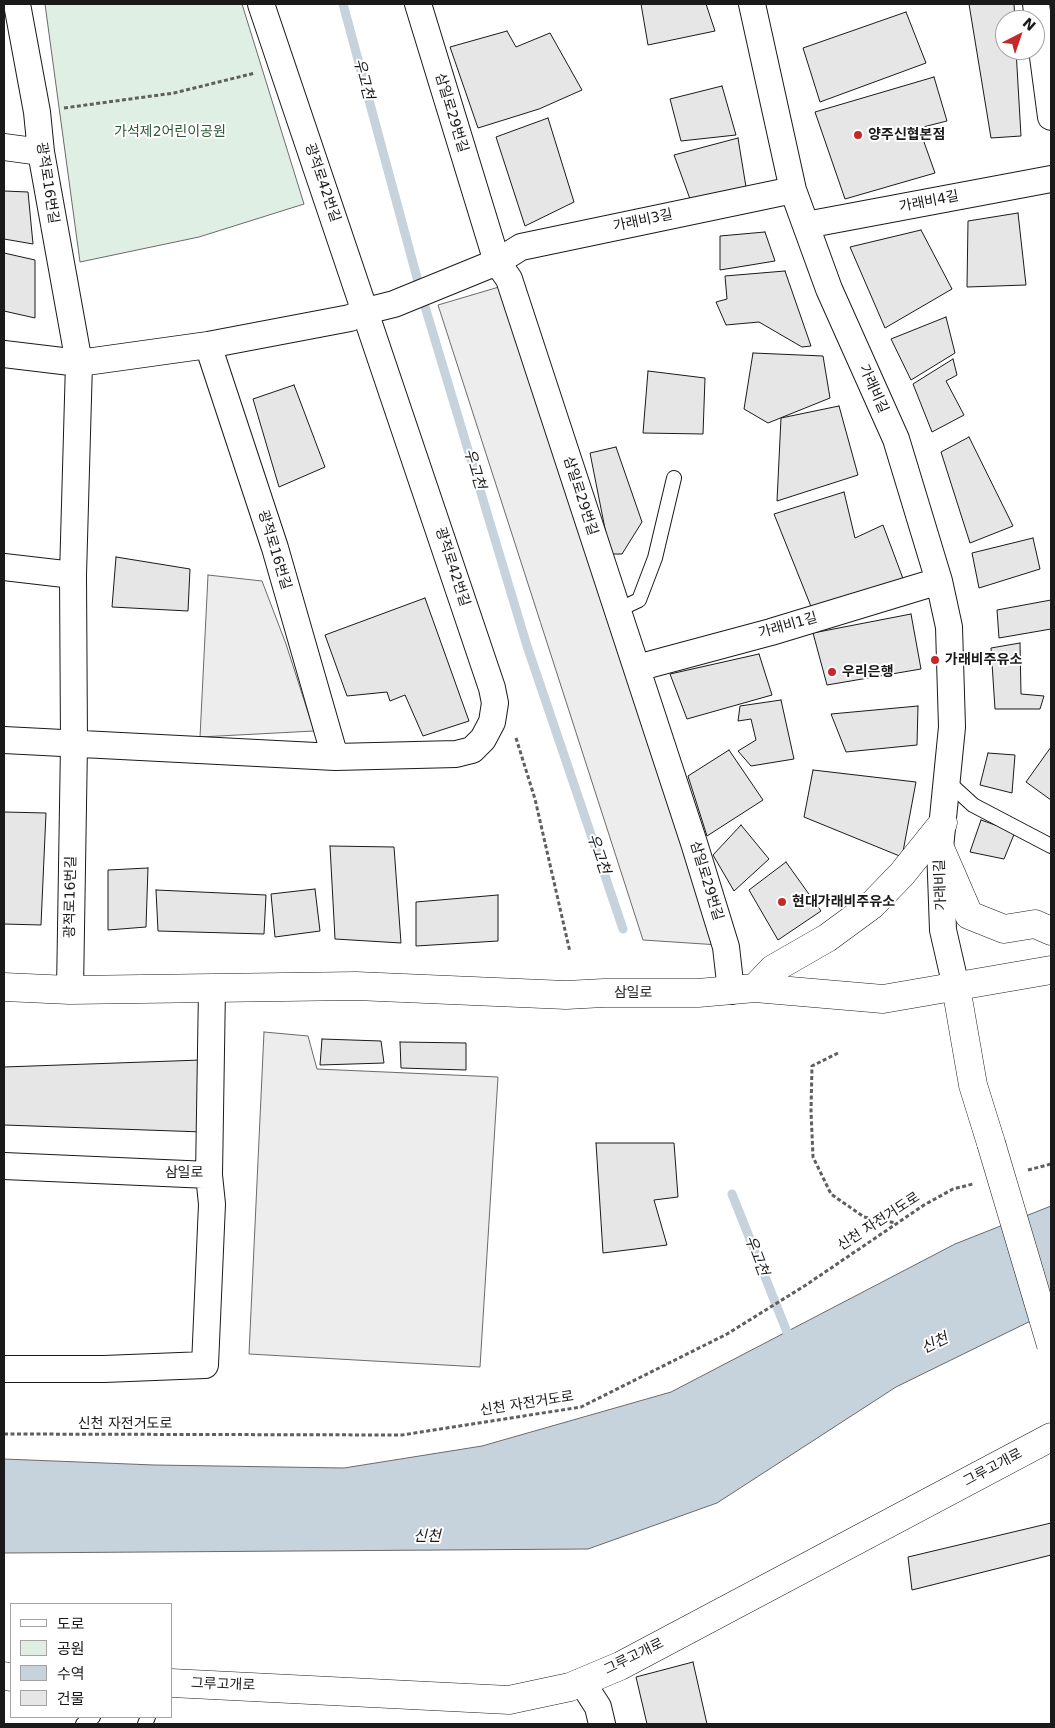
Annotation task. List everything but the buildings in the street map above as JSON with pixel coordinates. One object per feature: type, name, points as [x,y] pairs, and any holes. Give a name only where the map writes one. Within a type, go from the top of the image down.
[{"type":"main road","points":[[743,990],[772,969],[827,938],[872,905],[941,836],[969,914],[1004,930],[1035,924],[1051,931]]},
{"type":"main road","name":"삼일로","points":[[4,987],[70,990],[356,986],[566,995],[743,990],[883,1000],[1051,970]]},
{"type":"main road","points":[[956,987],[973,1085],[1051,1345]]},
{"type":"main road","name":"그루고개로","points":[[172,1683],[509,1700],[570,1687],[620,1666],[1051,1437]]},
{"type":"street","name":"광적로16번길","points":[[17,4],[37,112],[41,152],[79,363],[73,576],[74,744],[70,990]]},
{"type":"street","name":"광적로42번길","points":[[74,744],[335,757],[456,754],[472,750],[483,739],[492,722],[496,703],[366,311],[261,4]]},
{"type":"street","name":"삼일로29번길","points":[[418,4],[497,262],[509,279],[637,668],[726,947],[743,990]]},
{"type":"street","name":"가래비길","points":[[752,4],[793,190],[829,289],[896,439],[939,581],[949,628],[952,727],[948,782],[941,836],[943,930],[956,987]]},
{"type":"street","points":[[1036,4],[1051,117]]},
{"type":"street","points":[[4,147],[41,152]]},
{"type":"street","name":"가래비4길","points":[[806,225],[1051,179]]},
{"type":"street","name":"가래비3길","points":[[366,311],[394,304],[497,262],[521,247],[793,190]]},
{"type":"street","points":[[4,354],[79,363],[208,345],[350,318],[366,311]]},
{"type":"street","name":"광적로16번길","points":[[208,345],[275,548],[335,757]]},
{"type":"street","points":[[4,567],[73,576]]},
{"type":"street","name":"가래비1길","points":[[637,668],[771,632],[939,581]]},
{"type":"street","points":[[4,740],[74,744]]},
{"type":"street","name":"삼일로","points":[[4,1166],[209,1175],[212,988]]},
{"type":"street","points":[[4,1369],[104,1369],[205,1365],[212,1204],[209,1175]]},
{"type":"street","points":[[582,1682],[598,1707],[602,1724]]},
{"type":"lane","points":[[618,610],[639,600],[655,558],[674,478]]},
{"type":"lane","points":[[948,782],[973,805],[1051,846]]},
{"type":"path","points":[[37,112],[174,93],[282,66]]},
{"type":"path","points":[[515,732],[535,799],[570,952]]},
{"type":"path","points":[[838,1053],[812,1066],[813,1157],[831,1194],[864,1217],[896,1223]]},
{"type":"path","points":[[1024,1171],[1051,1164]]},
{"type":"path","name":"신천 자전거도로","points":[[4,1434],[402,1435],[581,1407],[727,1334],[806,1285],[881,1232],[953,1189],[980,1182]]},
{"type":"green space","name":"가석제2어린이공원","points":[[45,4],[242,4],[304,204],[199,237],[80,262]]},
{"type":"shaded area","points":[[499,287],[719,945],[643,940],[438,305]]},
{"type":"shaded area","points":[[208,575],[262,581],[286,644],[314,731],[200,737]]},
{"type":"shaded area","points":[[264,1032],[308,1036],[317,1069],[498,1077],[480,1367],[249,1354]]},
{"type":"water","name":"신천","points":[[1051,1206],[1051,1311],[896,1387],[717,1503],[588,1549],[4,1553],[4,1459],[154,1465],[344,1468],[482,1446],[671,1392],[955,1244]]},
{"type":"waterway","name":"우고천","points":[[343,4],[423,300],[527,646],[623,929]]},
{"type":"waterway","name":"우고천","points":[[732,1194],[791,1342]]},
{"type":"place","name":"양주신협본점","points":[[858,135]]},
{"type":"place","name":"가래비주유소","points":[[935,660]]},
{"type":"place","name":"우리은행","points":[[832,672]]},
{"type":"place","name":"현대가래비주유소","points":[[782,902]]}]
